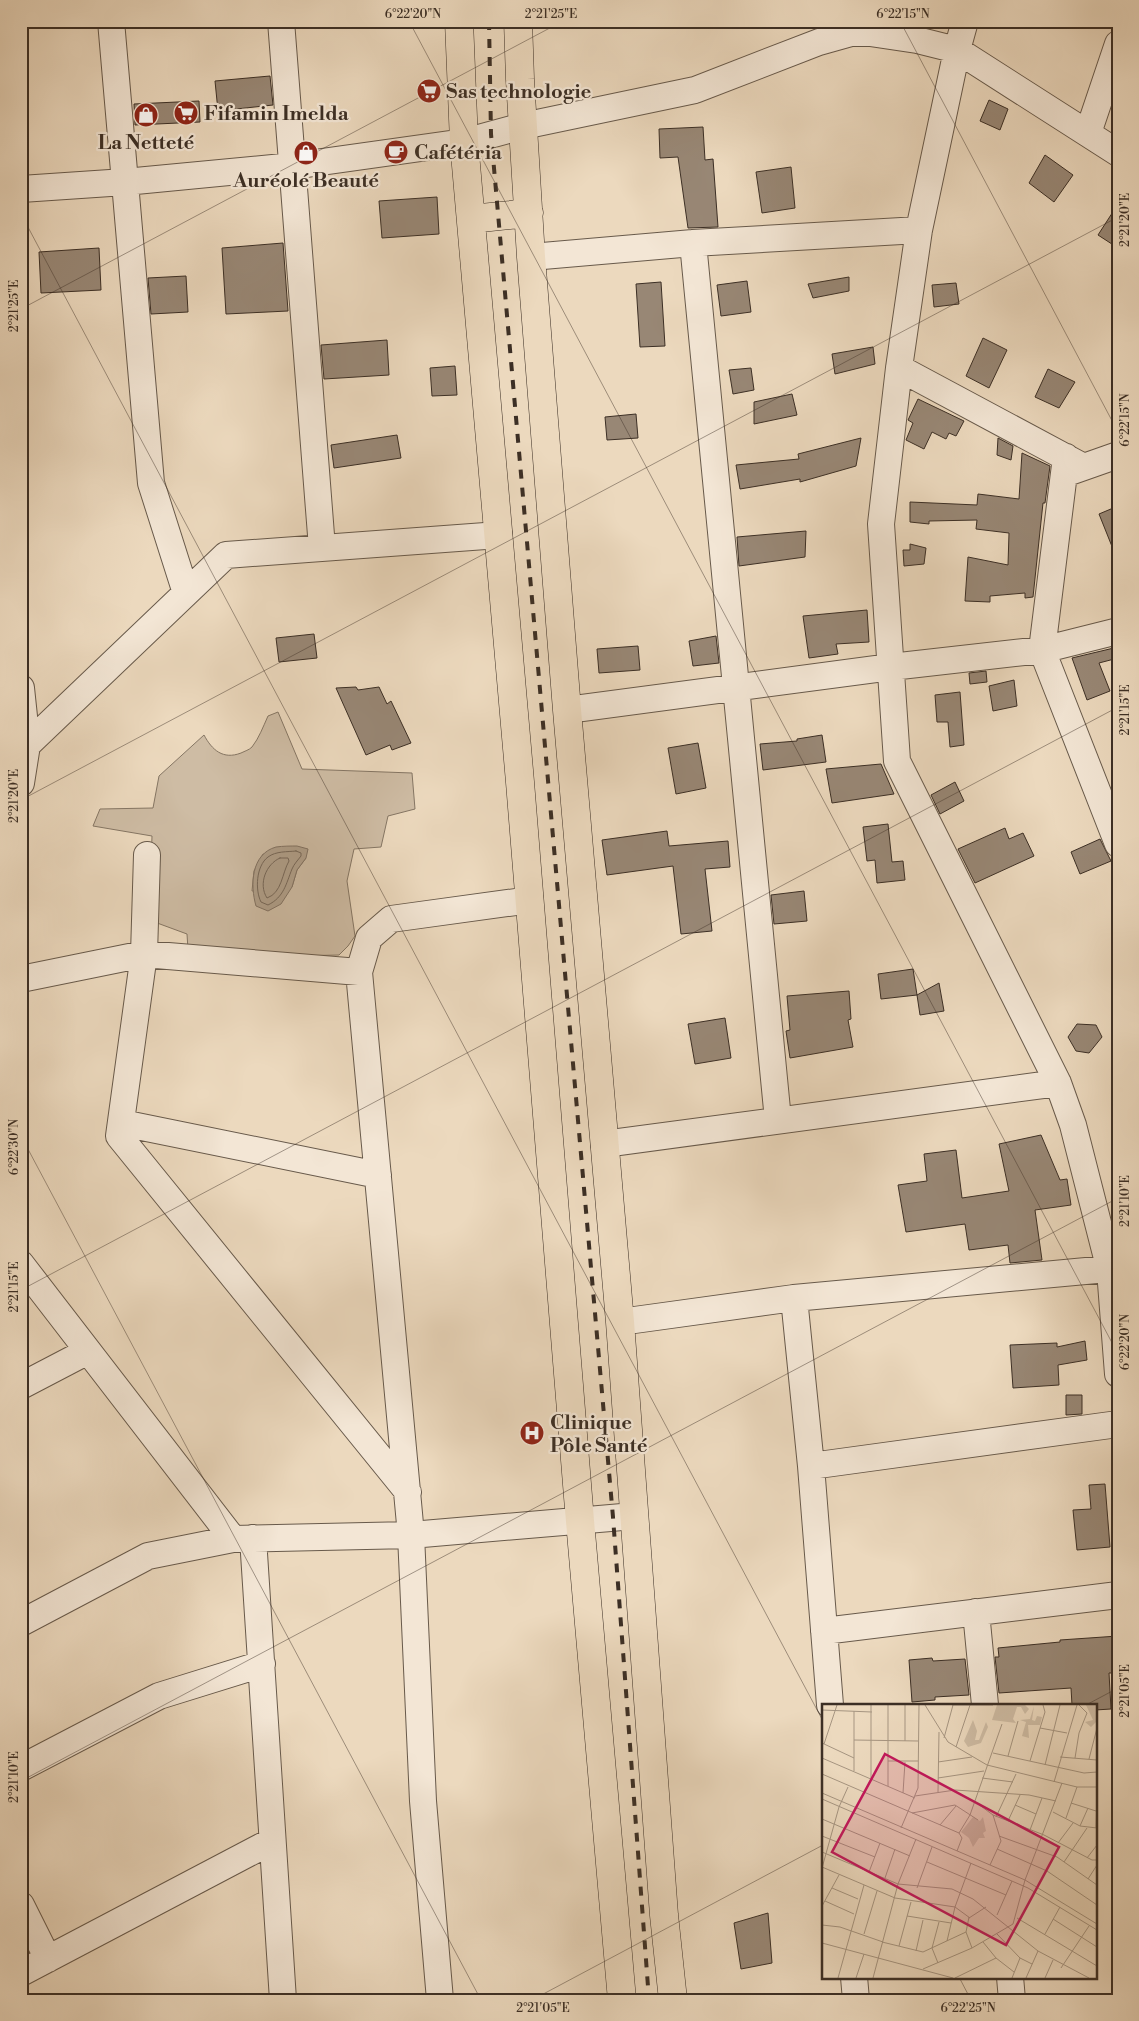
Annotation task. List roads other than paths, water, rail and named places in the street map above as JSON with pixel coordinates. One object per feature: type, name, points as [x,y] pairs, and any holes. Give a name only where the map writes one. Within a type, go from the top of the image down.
[{"type":"main road","points":[[460,21],[464,142],[499,535],[580,1521],[622,2000]]},
{"type":"main road","points":[[518,21],[531,257],[567,710],[620,1322],[664,1915],[673,2000]]},
{"type":"main road","points":[[471,219],[529,213]]},
{"type":"street","points":[[111,21],[151,484],[186,593]]},
{"type":"street","points":[[281,21],[322,548]]},
{"type":"street","points":[[965,21],[957,50],[919,230],[899,368],[881,524],[897,761],[1058,1082],[1073,1125],[1114,1269],[1118,1374]]},
{"type":"street","points":[[21,189],[125,182],[293,166],[464,142],[523,126],[695,90],[819,42],[851,27],[870,33],[917,40],[957,50],[1118,153]]},
{"type":"street","points":[[1088,133],[1118,44]]},
{"type":"street","points":[[531,257],[693,243],[919,230]]},
{"type":"street","points":[[693,243],[778,1120]]},
{"type":"street","points":[[899,368],[1071,466],[1118,455]]},
{"type":"street","points":[[1071,466],[1042,650],[1118,844]]},
{"type":"street","points":[[27,745],[226,554],[499,535]]},
{"type":"street","points":[[567,710],[891,667],[1042,650],[1118,631]]},
{"type":"street","points":[[21,783],[27,745],[22,704],[65,709]]},
{"type":"street","points":[[148,855],[144,954],[119,1136],[408,1492]]},
{"type":"street","points":[[440,2000],[423,1801],[408,1492],[359,972],[369,938],[391,920],[530,900]]},
{"type":"street","points":[[21,979],[144,954],[359,972]]},
{"type":"street","points":[[604,1144],[1058,1082]]},
{"type":"street","points":[[122,1123],[378,1174]]},
{"type":"street","points":[[21,1264],[88,1351],[243,1539],[262,1664],[283,2000]]},
{"type":"street","points":[[620,1322],[794,1298],[1114,1269]]},
{"type":"street","points":[[794,1298],[811,1466],[830,1704]]},
{"type":"street","points":[[21,1386],[88,1351]]},
{"type":"street","points":[[811,1466],[1118,1424]]},
{"type":"street","points":[[21,1623],[148,1556],[243,1539],[411,1535],[634,1516]]},
{"type":"street","points":[[824,1631],[1118,1595]]},
{"type":"street","points":[[976,1612],[985,1704]]},
{"type":"street","points":[[21,1768],[159,1696],[262,1664]]},
{"type":"street","points":[[21,1973],[272,1841]]},
{"type":"street","points":[[21,1905],[48,1959]]},
{"type":"street","points":[[854,1978],[856,2000]]},
{"type":"street","points":[[1010,1978],[1012,2000]]},
{"type":"water","points":[[297,846],[308,849],[306,858],[297,870],[292,887],[281,904],[268,911],[256,906],[253,880],[254,871],[261,856],[276,847]]},
{"type":"railway","points":[[489,21],[491,134],[613,1517],[649,2000]]},
{"type":"place","name":"Sas technologie","points":[[429,91]]},
{"type":"place","name":"Fifamin Imelda","points":[[186,113]]},
{"type":"place","name":"La Netteté","points":[[146,115]]},
{"type":"place","name":"Cafétéria","points":[[396,152]]},
{"type":"place","name":"Auréolé Beauté","points":[[306,153]]},
{"type":"place","name":"Clinique Pôle Santé","points":[[532,1433]]}]
